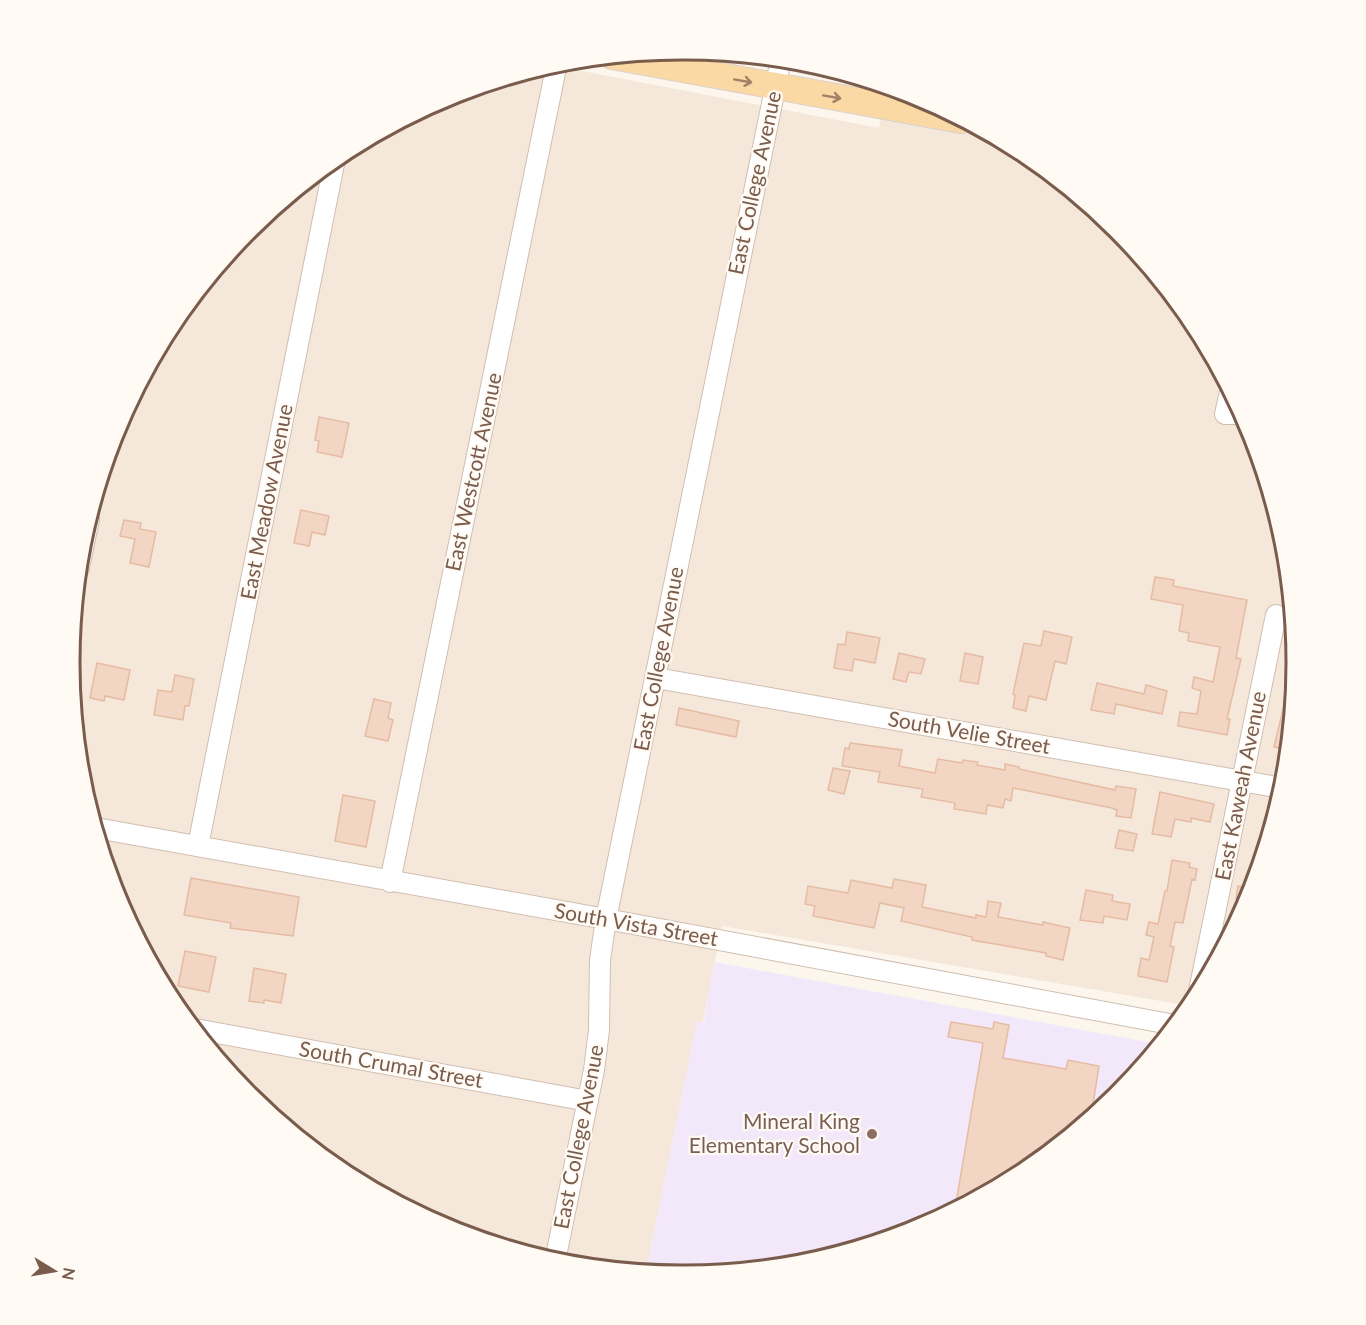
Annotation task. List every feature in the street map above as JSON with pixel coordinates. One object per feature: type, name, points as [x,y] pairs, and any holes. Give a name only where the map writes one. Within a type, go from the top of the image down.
[{"type":"main road","points":[[637,62],[934,115]]},
{"type":"street","name":"East College Avenue","points":[[557,1251],[588,1101],[599,1030],[600,960],[606,920],[779,68]]},
{"type":"street","name":"East Westcott Avenue","points":[[390,882],[555,74]]},
{"type":"street","name":"East Meadow Avenue","points":[[198,846],[333,173]]},
{"type":"street","points":[[1227,405],[1225,414],[1232,414]]},
{"type":"street","name":"East Kaweah Avenue","points":[[1204,965],[1276,615]]},
{"type":"street","name":"South Velie Street","points":[[656,678],[1273,786]]},
{"type":"street","name":"South Vista Street","points":[[104,829],[1165,1023]]},
{"type":"street","name":"South Crumal Street","points":[[207,1031],[588,1101]]},
{"type":"shaded area","points":[[577,70],[879,128],[886,95],[949,122],[984,141],[1050,185],[1109,236],[1136,265],[1184,328],[1205,361],[1240,432],[1254,469],[1274,545],[1280,584],[1286,662],[1284,702],[1274,780],[1265,818],[1240,893],[1205,964],[1179,1004],[722,926],[703,1022],[697,1022],[648,1264],[604,1260],[527,1244],[489,1233],[417,1203],[348,1163],[286,1115],[230,1060],[182,997],[143,929],[112,856],[92,780],[86,741],[80,662],[82,623],[92,545],[101,507],[126,432],[143,396],[161,361],[205,296],[257,236],[286,210],[348,162],[382,141],[417,122],[489,92]]},
{"type":"shaded area","name":"Mineral King Elementary School","points":[[714,962],[1150,1042],[1109,1089],[1050,1140],[984,1184],[914,1219],[839,1244],[762,1260],[722,1264],[648,1264],[697,1021],[704,1022]]},
{"type":"building","points":[[319,417],[349,423],[342,457],[317,452],[319,441],[315,440]]},
{"type":"building","points":[[301,510],[329,516],[325,535],[312,532],[309,546],[294,543]]},
{"type":"building","points":[[124,520],[141,523],[140,529],[156,532],[149,567],[130,563],[135,539],[120,536]]},
{"type":"building","points":[[1155,577],[1174,580],[1173,586],[1247,600],[1236,658],[1241,659],[1227,719],[1230,719],[1227,735],[1178,726],[1180,712],[1197,714],[1201,691],[1192,688],[1194,677],[1213,682],[1220,647],[1188,641],[1189,633],[1179,631],[1183,605],[1151,599]]},
{"type":"building","points":[[1044,631],[1072,637],[1066,664],[1055,661],[1046,700],[1029,696],[1026,711],[1013,708],[1015,695],[1013,694],[1024,643],[1041,646]]},
{"type":"building","points":[[847,632],[880,638],[875,663],[854,659],[852,671],[834,668],[838,644],[845,645]]},
{"type":"building","points":[[899,653],[925,659],[921,674],[909,672],[906,682],[893,679]]},
{"type":"building","points":[[965,653],[983,657],[978,684],[960,681]]},
{"type":"building","points":[[97,663],[130,670],[124,700],[105,696],[104,701],[90,698]]},
{"type":"building","points":[[175,675],[194,679],[189,706],[185,706],[183,720],[154,715],[158,690],[172,692]]},
{"type":"building","points":[[1097,683],[1144,694],[1146,685],[1167,691],[1162,714],[1116,704],[1114,714],[1091,710]]},
{"type":"building","points":[[374,699],[391,703],[388,718],[393,720],[388,741],[365,736]]},
{"type":"building","points":[[679,708],[739,721],[736,737],[676,725]]},
{"type":"building","points":[[1283,708],[1279,748],[1274,747]]},
{"type":"building","points":[[850,743],[902,750],[899,766],[935,773],[938,759],[962,763],[963,760],[1005,770],[1005,764],[1115,790],[1116,786],[1136,789],[1131,818],[1116,816],[1117,810],[1112,808],[1013,788],[1011,801],[1005,799],[1003,808],[987,805],[986,814],[954,809],[955,803],[921,797],[923,789],[878,782],[880,772],[842,766],[845,748],[849,749]]},
{"type":"building","points":[[833,768],[850,771],[844,794],[828,790]]},
{"type":"building","points":[[1160,792],[1214,804],[1210,822],[1191,818],[1191,822],[1175,819],[1171,837],[1152,834]]},
{"type":"building","points":[[343,795],[375,801],[366,847],[335,841]]},
{"type":"building","points":[[1119,830],[1137,834],[1133,851],[1115,848]]},
{"type":"building","points":[[1172,860],[1190,863],[1189,867],[1197,869],[1195,880],[1192,879],[1183,923],[1175,922],[1170,946],[1174,947],[1167,982],[1138,976],[1141,958],[1149,960],[1154,937],[1146,935],[1149,922],[1158,924]]},
{"type":"building","points":[[191,878],[299,897],[293,936],[230,928],[231,923],[184,915]]},
{"type":"building","points":[[894,879],[926,885],[922,907],[976,918],[976,915],[986,917],[988,901],[1001,903],[998,917],[1043,925],[1043,922],[1070,928],[1063,960],[1046,956],[1046,953],[972,940],[972,937],[901,921],[904,908],[880,903],[874,928],[813,916],[815,906],[805,904],[808,886],[848,893],[851,880],[892,888]]},
{"type":"building","points":[[1238,886],[1242,887],[1238,898]]},
{"type":"building","points":[[1086,890],[1113,895],[1112,901],[1130,904],[1127,920],[1104,916],[1103,923],[1080,920]]},
{"type":"building","points":[[185,951],[216,957],[209,992],[178,986]]},
{"type":"building","points":[[254,968],[286,974],[281,1003],[264,1000],[264,1003],[249,1001]]},
{"type":"building","points":[[951,1022],[993,1029],[994,1022],[1009,1025],[1003,1058],[1066,1069],[1068,1060],[1099,1066],[1093,1103],[1050,1140],[1018,1163],[957,1199],[983,1043],[948,1037]]},
{"type":"place","name":"Mineral King Elementary School","points":[[872,1134]]}]
